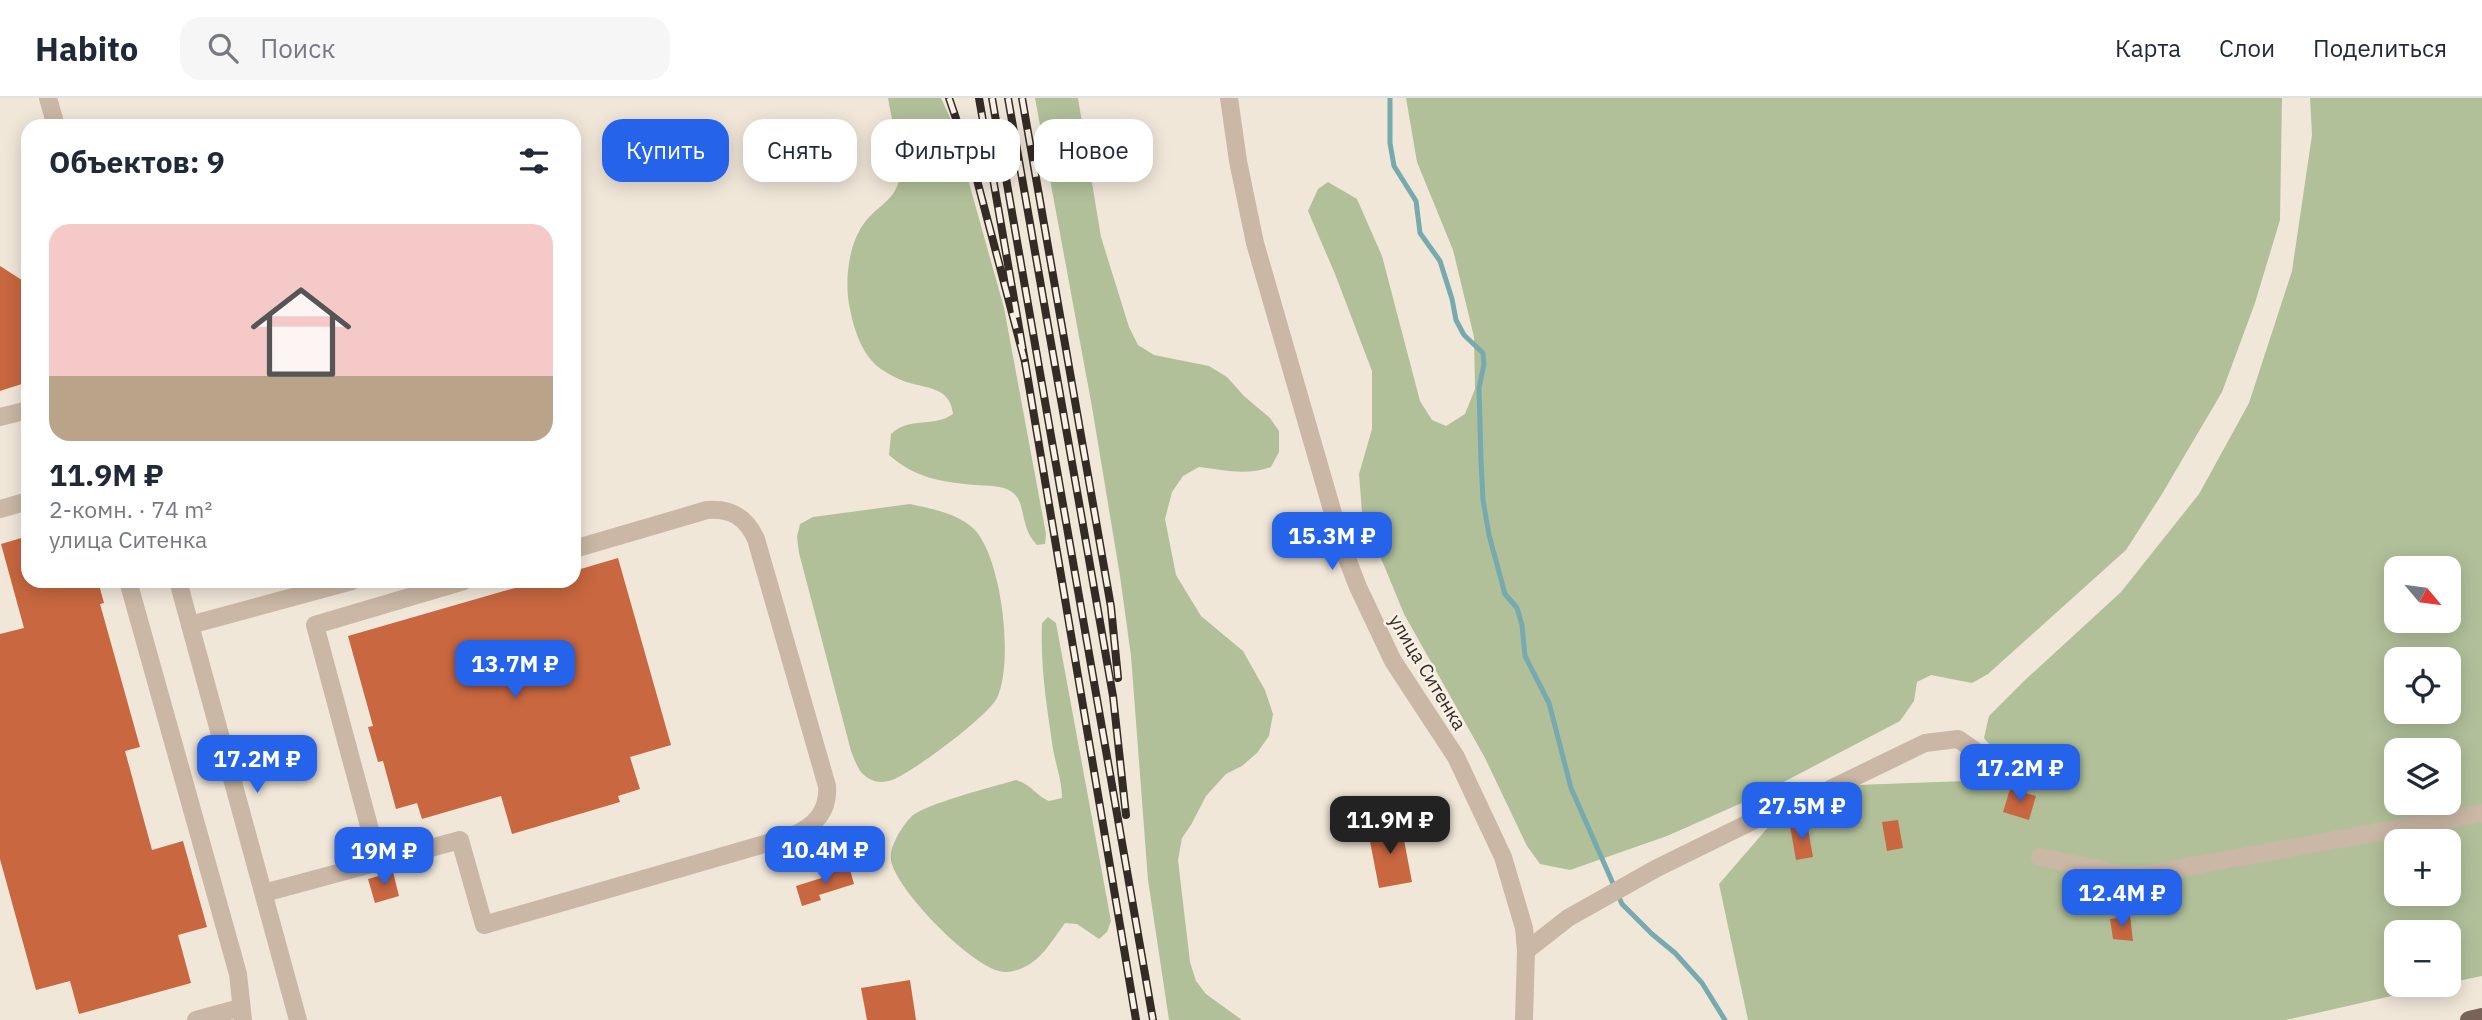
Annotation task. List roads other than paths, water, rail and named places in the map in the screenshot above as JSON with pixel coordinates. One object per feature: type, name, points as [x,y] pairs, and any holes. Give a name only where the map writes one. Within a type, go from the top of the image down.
[{"type":"main road","points":[[2469,1020],[2482,1017]]},
{"type":"street","points":[[48,98],[54,119]]},
{"type":"street","name":"улица Ситенка","points":[[1230,98],[1238,161],[1255,243],[1343,548],[1357,587],[1393,661],[1456,758],[1503,858],[1524,928],[1524,1020]]},
{"type":"street","points":[[0,417],[21,412]]},
{"type":"street","points":[[0,509],[21,503]]},
{"type":"street","points":[[264,894],[460,840],[484,925],[792,836],[815,822],[824,811],[828,797],[827,786],[756,539],[743,518],[721,509],[707,510],[581,547]]},
{"type":"street","points":[[130,588],[237,974],[233,1015],[196,1020]]},
{"type":"street","points":[[180,588],[299,1020]]},
{"type":"street","points":[[190,625],[326,588]]},
{"type":"street","points":[[379,863],[314,625],[440,588]]},
{"type":"street","points":[[1526,951],[1568,918],[1657,868],[1767,814],[1822,793],[1926,743],[1958,740],[2000,768]]},
{"type":"street","points":[[2040,857],[2125,875],[2148,874],[2482,813]]},
{"type":"waterway","points":[[1390,98],[1390,143],[1394,166],[1416,201],[1420,233],[1440,261],[1456,320],[1464,335],[1483,353],[1484,364],[1479,388],[1481,461],[1483,500],[1489,535],[1505,594],[1517,608],[1522,625],[1525,656],[1549,703],[1571,788],[1622,904],[1675,953],[1702,983],[1725,1020]]},
{"type":"railway","points":[[949,98],[977,180],[1025,362],[979,98]]},
{"type":"railway","points":[[992,98],[1153,1020]]},
{"type":"railway","points":[[1008,98],[1113,696],[1126,815]]},
{"type":"railway","points":[[1022,98],[1111,607],[1118,678]]},
{"type":"railway","points":[[1025,362],[1136,1020]]}]
